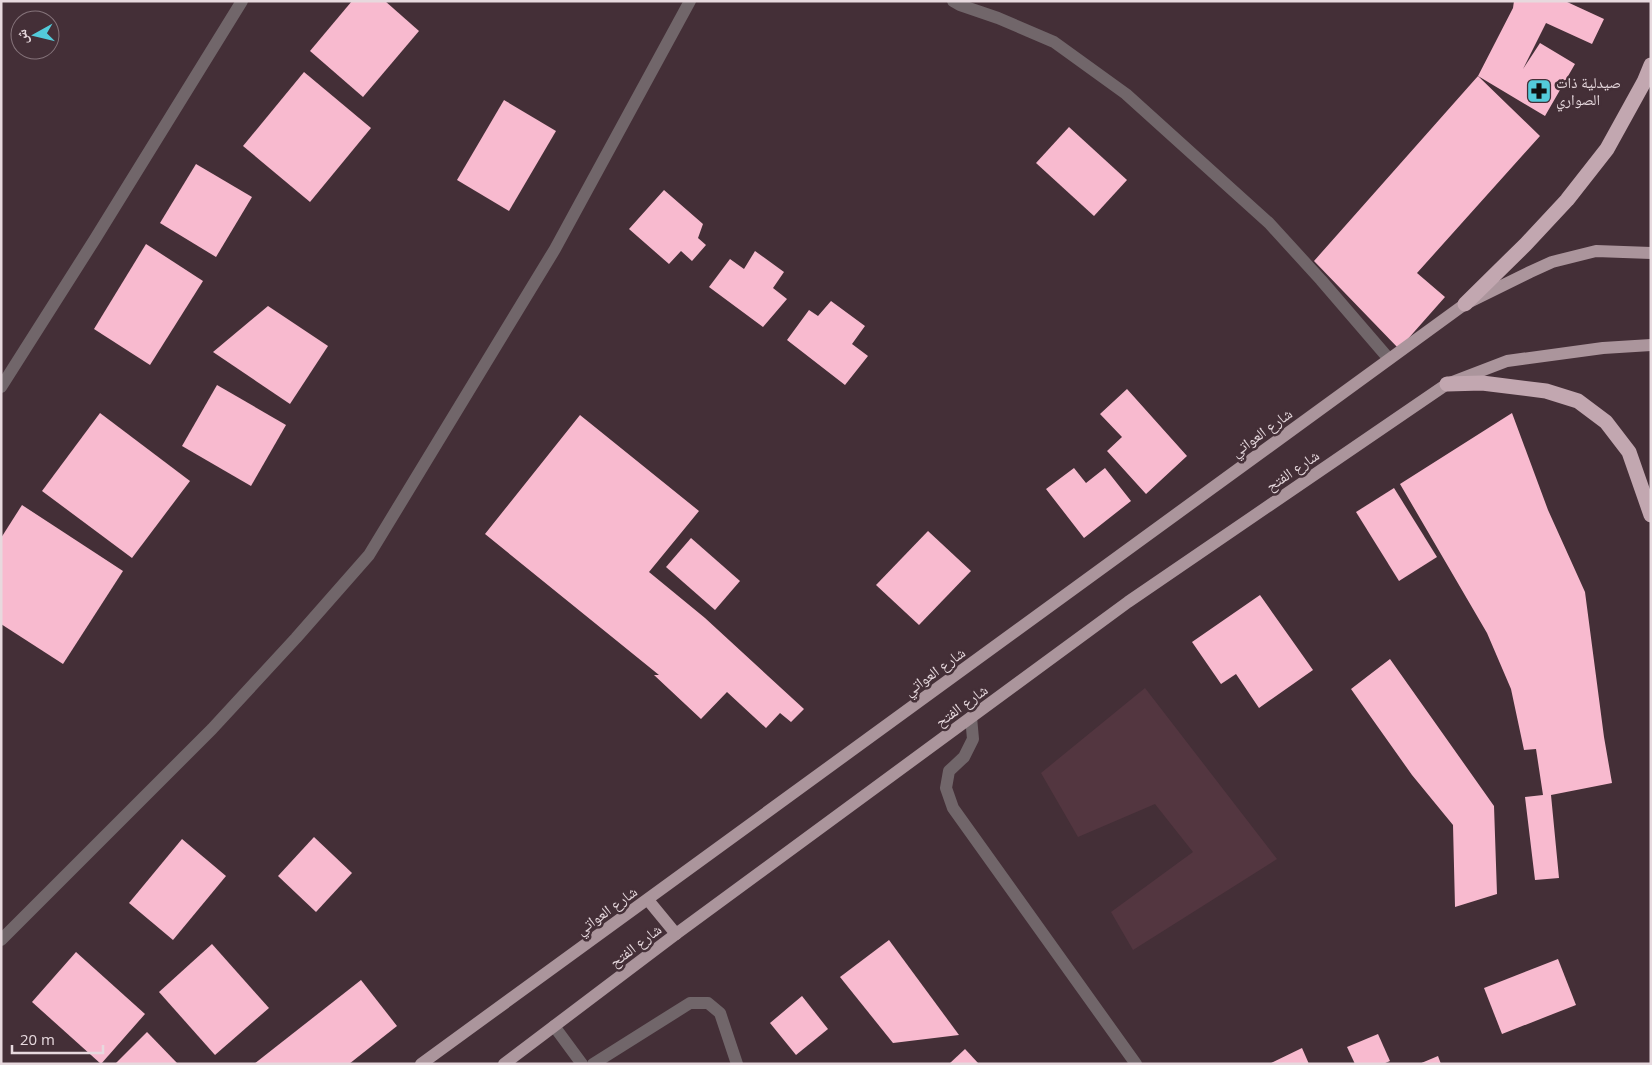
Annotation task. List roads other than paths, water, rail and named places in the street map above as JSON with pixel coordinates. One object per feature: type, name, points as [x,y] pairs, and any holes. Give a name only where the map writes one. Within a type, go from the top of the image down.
[{"type":"highway","points":[[1465,304],[1526,244],[1567,200],[1607,149],[1644,82],[1651,65]]},
{"type":"highway","points":[[1447,384],[1482,383],[1546,391],[1578,401],[1606,422],[1629,452],[1651,515]]},
{"type":"main road","name":"شارع العواتي","points":[[421,1064],[1465,304],[1552,262],[1596,251],[1651,253]]},
{"type":"main road","name":"شارع الفتح","points":[[504,1064],[676,934],[1128,602],[1447,384],[1507,361],[1603,348],[1651,344]]},
{"type":"main road","points":[[648,900],[676,934]]},
{"type":"street","points":[[1,387],[242,1]]},
{"type":"street","points":[[1,940],[212,729],[369,555],[555,249],[690,1]]},
{"type":"street","points":[[953,1],[1054,42],[1126,94],[1269,223],[1389,359]]},
{"type":"street","points":[[971,718],[973,740],[964,757],[949,771],[946,788],[953,808],[1136,1064]]},
{"type":"street","points":[[593,1064],[690,1003],[708,1003],[720,1013],[737,1064]]},
{"type":"street","points":[[554,1026],[582,1064]]},
{"type":"place","name":"صيدلية ذات الصواري","points":[[1539,91]]}]
